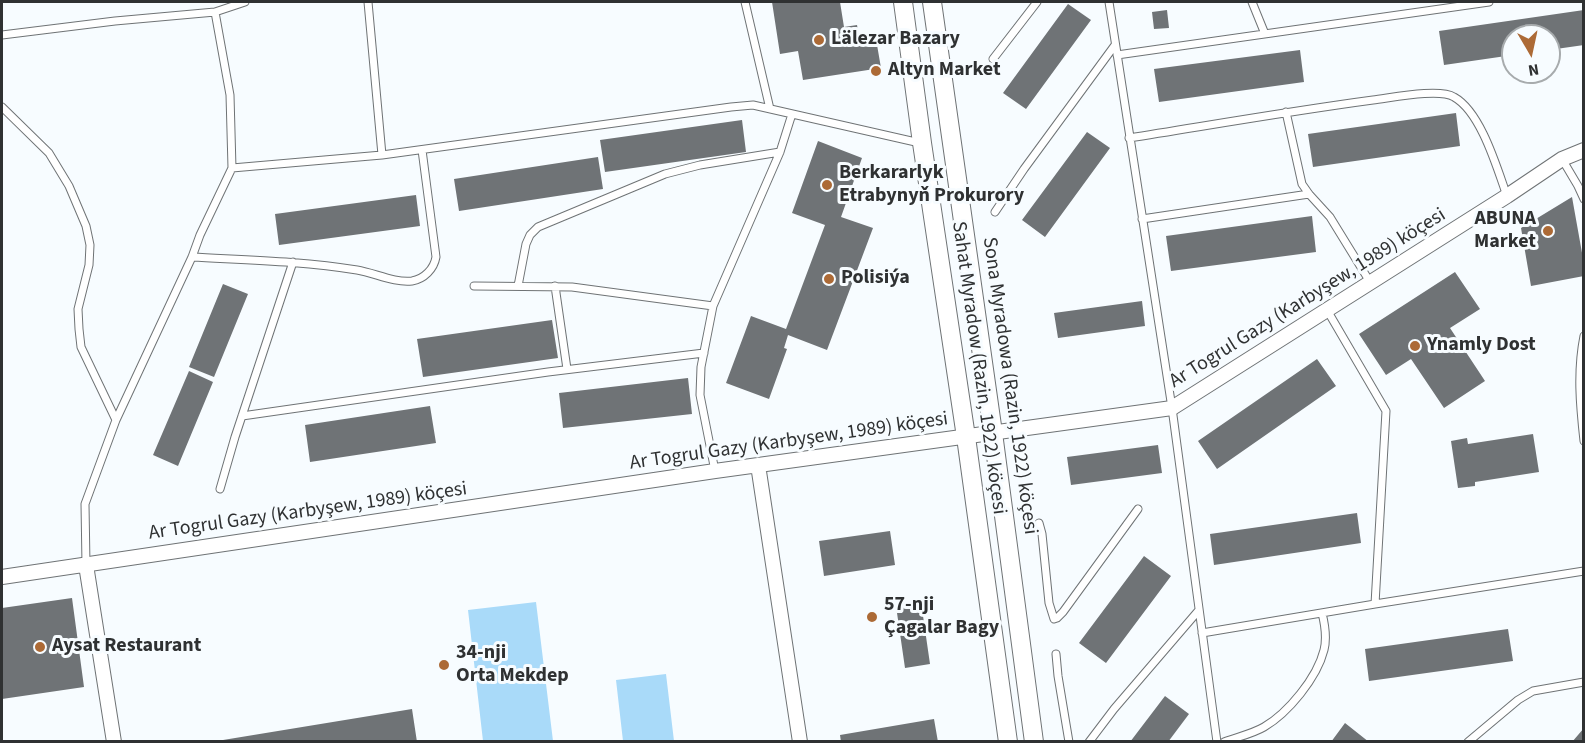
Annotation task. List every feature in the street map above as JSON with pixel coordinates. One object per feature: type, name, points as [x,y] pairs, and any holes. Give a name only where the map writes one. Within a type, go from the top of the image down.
[{"type":"main road","name":"Sahat Myradow (Razin, 1922) köçesi","points":[[903,2],[1008,741]]},
{"type":"main road","name":"Sona Myradowa (Razin, 1922) köçesi","points":[[932,2],[1034,741]]},
{"type":"street","name":"Ar Togrul Gazy (Karbyşew, 1989) köçesi","points":[[2,577],[715,471],[1172,408],[1562,159],[1584,150]]},
{"type":"street","points":[[758,465],[800,741]]},
{"type":"street","points":[[86,565],[114,741]]},
{"type":"lane","points":[[2,35],[115,21],[216,12],[244,2]]},
{"type":"lane","points":[[368,2],[382,155]]},
{"type":"lane","points":[[745,2],[770,109]]},
{"type":"lane","points":[[993,59],[1037,2]]},
{"type":"lane","points":[[1109,2],[1172,408],[1217,741]]},
{"type":"lane","points":[[1252,2],[1265,34]]},
{"type":"lane","points":[[1116,55],[1490,2]]},
{"type":"lane","points":[[86,565],[85,504],[116,420],[232,168],[230,95],[216,12]]},
{"type":"lane","points":[[995,212],[1115,45]]},
{"type":"lane","points":[[1130,138],[1286,112],[1428,94],[1450,95],[1466,107],[1475,120],[1485,138],[1507,196]]},
{"type":"lane","points":[[232,168],[382,155],[753,105],[922,143]]},
{"type":"lane","points":[[2,107],[49,153],[69,186],[86,226],[90,245],[89,265],[78,309],[81,347],[116,420]]},
{"type":"lane","points":[[1286,112],[1302,184],[1330,217],[1371,282]]},
{"type":"lane","points":[[715,471],[700,395],[701,367],[713,306],[780,152],[792,114]]},
{"type":"lane","points":[[192,257],[293,262],[358,270],[402,281],[416,280],[426,275],[435,263],[436,257],[422,150]]},
{"type":"lane","points":[[518,286],[526,244],[530,235],[538,227],[665,174],[700,165],[780,152]]},
{"type":"lane","points":[[1562,159],[1584,199]]},
{"type":"lane","points":[[1142,219],[1309,194]]},
{"type":"lane","points":[[220,489],[293,262]]},
{"type":"lane","points":[[474,286],[572,286],[713,306]]},
{"type":"lane","points":[[555,286],[567,369]]},
{"type":"lane","points":[[1327,310],[1386,411],[1375,604]]},
{"type":"lane","points":[[1584,336],[1579,380],[1584,441]]},
{"type":"lane","points":[[242,416],[567,369],[704,353]]},
{"type":"lane","points":[[1039,523],[1049,603],[1054,619],[1063,612],[1138,509]]},
{"type":"lane","points":[[1202,633],[1584,571]]},
{"type":"lane","points":[[1089,741],[1199,609]]},
{"type":"lane","points":[[1224,741],[1264,728],[1287,709],[1303,691],[1324,650],[1325,629],[1322,613]]},
{"type":"lane","points":[[1056,654],[1069,741]]},
{"type":"lane","points":[[1468,741],[1518,700],[1533,691],[1584,682]]},
{"type":"shaded area","points":[[536,602],[553,741],[483,741],[468,610]]},
{"type":"shaded area","points":[[666,674],[674,741],[623,741],[616,680]]},
{"type":"building","name":"Lälezar Bazary","points":[[772,2],[840,2],[844,27],[857,25],[860,41],[876,39],[881,68],[803,80],[798,51],[780,54]]},
{"type":"building","points":[[1068,4],[1091,20],[1026,109],[1003,93]]},
{"type":"building","points":[[1167,10],[1169,28],[1154,29],[1152,12]]},
{"type":"building","points":[[1584,10],[1584,45],[1561,48],[1561,24],[1501,24],[1501,57],[1444,65],[1439,31]]},
{"type":"building","points":[[1300,50],[1304,82],[1159,102],[1154,69]]},
{"type":"building","points":[[1456,113],[1460,146],[1313,167],[1308,134]]},
{"type":"building","points":[[742,120],[746,152],[605,172],[600,140]]},
{"type":"building","points":[[1087,132],[1110,148],[1045,237],[1022,220]]},
{"type":"building","points":[[818,141],[862,158],[841,217],[873,228],[827,350],[788,335],[784,348],[787,349],[769,399],[726,383],[751,316],[786,329],[825,225],[792,213]]},
{"type":"building","points":[[598,157],[603,189],[459,211],[454,179]]},
{"type":"building","points":[[416,195],[420,226],[279,245],[275,214]]},
{"type":"building","points":[[1572,197],[1584,264],[1584,276],[1531,286],[1521,228]]},
{"type":"building","points":[[1312,216],[1316,252],[1171,271],[1166,236]]},
{"type":"building","name":"Ynamly Dost","points":[[1455,272],[1480,309],[1450,328],[1485,381],[1444,408],[1411,359],[1386,375],[1359,334]]},
{"type":"building","points":[[223,284],[248,294],[214,377],[189,367]]},
{"type":"building","points":[[1142,301],[1145,326],[1058,338],[1054,313]]},
{"type":"building","points":[[552,320],[558,358],[423,377],[417,339]]},
{"type":"building","points":[[1317,359],[1336,386],[1217,469],[1198,441]]},
{"type":"building","points":[[189,371],[213,382],[178,466],[153,455]]},
{"type":"building","points":[[688,378],[692,414],[563,428],[559,393]]},
{"type":"building","points":[[430,406],[436,443],[310,462],[305,425]]},
{"type":"building","points":[[1533,434],[1539,472],[1475,482],[1475,486],[1458,488],[1451,441],[1467,438],[1468,444]]},
{"type":"building","points":[[1158,445],[1162,473],[1071,485],[1067,457]]},
{"type":"building","points":[[1357,513],[1361,543],[1214,565],[1210,534]]},
{"type":"building","points":[[890,531],[895,565],[824,576],[819,541]]},
{"type":"building","points":[[1144,556],[1171,576],[1106,663],[1079,643]]},
{"type":"building","name":"Aysat Restaurant","points":[[72,598],[84,687],[2,699],[2,608]]},
{"type":"building","points":[[921,602],[930,664],[905,668],[896,606]]},
{"type":"building","points":[[1508,629],[1513,661],[1369,681],[1365,649]]},
{"type":"building","points":[[1165,696],[1189,714],[1168,742],[1130,742]]},
{"type":"building","points":[[412,709],[417,742],[223,742],[223,740]]},
{"type":"building","points":[[934,719],[938,742],[841,742],[840,735]]},
{"type":"building","points":[[1345,723],[1369,742],[1331,742]]},
{"type":"building","points":[[1584,728],[1584,742],[1572,742]]},
{"type":"place","name":"Lälezar Bazary","points":[[819,40]]},
{"type":"place","name":"Altyn Market","points":[[876,71]]},
{"type":"place","name":"Berkararlyk Etrabynyň Prokurory","points":[[827,185]]},
{"type":"place","name":"ABUNA Market","points":[[1548,231]]},
{"type":"place","name":"Polisiýa","points":[[829,279]]},
{"type":"place","name":"Ynamly Dost","points":[[1415,346]]},
{"type":"place","name":"57-nji Çagalar Bagy","points":[[872,617]]},
{"type":"place","name":"Aysat Restaurant","points":[[40,647]]},
{"type":"place","name":"34-nji Orta Mekdep","points":[[444,665]]}]
